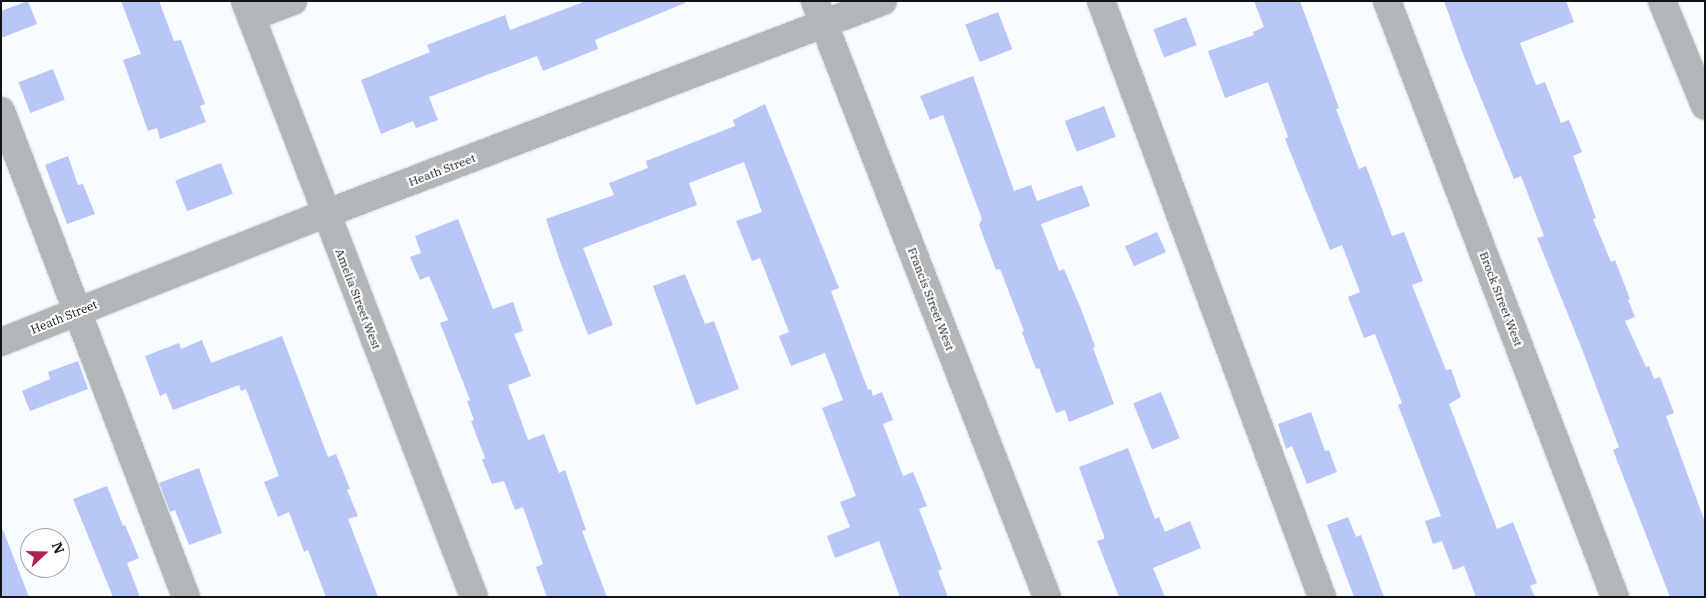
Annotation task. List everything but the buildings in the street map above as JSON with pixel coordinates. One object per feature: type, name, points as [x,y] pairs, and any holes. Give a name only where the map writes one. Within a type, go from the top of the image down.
[{"type":"street","points":[[248,9],[292,1]]},
{"type":"street","name":"Heath Street","points":[[1,342],[325,214],[820,12],[883,1]]},
{"type":"street","points":[[1101,1],[1322,597]]},
{"type":"street","name":"Brock Street West","points":[[1387,1],[1615,597]]},
{"type":"street","points":[[1662,1],[1705,106]]},
{"type":"street","name":"Amelia Street West","points":[[248,9],[325,214],[474,597]]},
{"type":"street","name":"Francis Street West","points":[[820,12],[1047,597]]},
{"type":"street","points":[[1,111],[186,597]]}]
